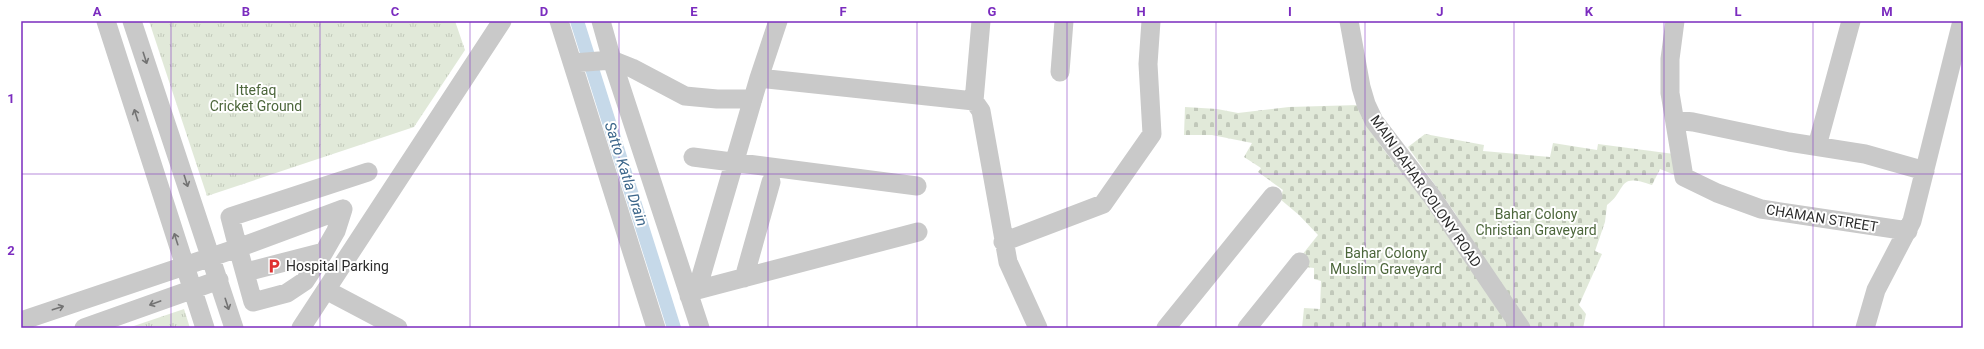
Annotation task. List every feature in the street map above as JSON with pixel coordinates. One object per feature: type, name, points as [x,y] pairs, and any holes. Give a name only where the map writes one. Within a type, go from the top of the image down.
[{"type":"street","points":[[106,21],[184,267],[205,328]]},
{"type":"street","points":[[132,21],[234,328]]},
{"type":"street","points":[[301,328],[502,21]]},
{"type":"street","points":[[559,21],[577,62],[656,328]]},
{"type":"street","points":[[601,21],[607,60],[693,293],[700,328]]},
{"type":"street","points":[[693,293],[778,21]]},
{"type":"street","points":[[982,21],[974,101],[981,111],[1003,242],[1008,262],[1038,328]]},
{"type":"street","points":[[1060,72],[1064,21]]},
{"type":"street","points":[[1003,242],[1103,204],[1152,134],[1148,64],[1151,21]]},
{"type":"street","name":"MAIN BAHAR COLONY ROAD","points":[[1350,21],[1366,104],[1374,121],[1433,198],[1521,328]]},
{"type":"street","name":"CHAMAN STREET","points":[[1675,21],[1670,93],[1684,177],[1717,193],[1761,209],[1908,230]]},
{"type":"street","points":[[1817,146],[1851,21]]},
{"type":"street","points":[[1865,328],[1876,290],[1912,221],[1962,21]]},
{"type":"street","points":[[577,62],[607,60],[632,68],[685,96],[718,99],[753,99]]},
{"type":"street","points":[[759,78],[974,101]]},
{"type":"street","points":[[1675,120],[1693,122],[1865,154],[1925,171]]},
{"type":"street","points":[[693,157],[917,186]]},
{"type":"street","points":[[21,321],[212,258],[238,248],[343,209],[336,231],[305,281],[287,293],[253,302],[246,272],[238,248],[230,217],[368,172]]},
{"type":"street","points":[[744,278],[771,182]]},
{"type":"street","points":[[1166,328],[1273,196]]},
{"type":"street","points":[[693,293],[918,232]]},
{"type":"street","points":[[246,272],[324,252]]},
{"type":"street","points":[[1247,328],[1300,262]]},
{"type":"street","points":[[84,328],[219,280]]},
{"type":"street","points":[[326,290],[398,328]]},
{"type":"green space","name":"Ittefaq Cricket Ground","points":[[149,21],[455,21],[465,50],[414,127],[207,196]]},
{"type":"green space","name":"Bahar Colony Muslim Graveyard","points":[[1359,105],[1374,136],[1394,163],[1428,202],[1513,328],[1302,328],[1304,308],[1320,309],[1321,281],[1314,279],[1314,268],[1305,267],[1302,255],[1318,235],[1299,215],[1280,199],[1283,190],[1258,172],[1261,168],[1244,157],[1252,143],[1212,135],[1184,135],[1185,107],[1217,109],[1238,113],[1289,107]]},
{"type":"green space","name":"Bahar Colony Christian Graveyard","points":[[1425,134],[1484,145],[1483,151],[1550,157],[1553,143],[1597,150],[1598,144],[1674,154],[1675,175],[1660,169],[1652,185],[1641,181],[1627,181],[1607,205],[1605,222],[1595,251],[1602,254],[1579,305],[1586,314],[1583,328],[1529,328],[1472,243],[1455,213],[1408,147]]},
{"type":"green space","points":[[184,309],[190,328],[128,328]]},
{"type":"waterway","name":"Satto Katla Drain","points":[[577,21],[674,328]]},
{"type":"place","name":"Hospital Parking","points":[[274,266]]}]
